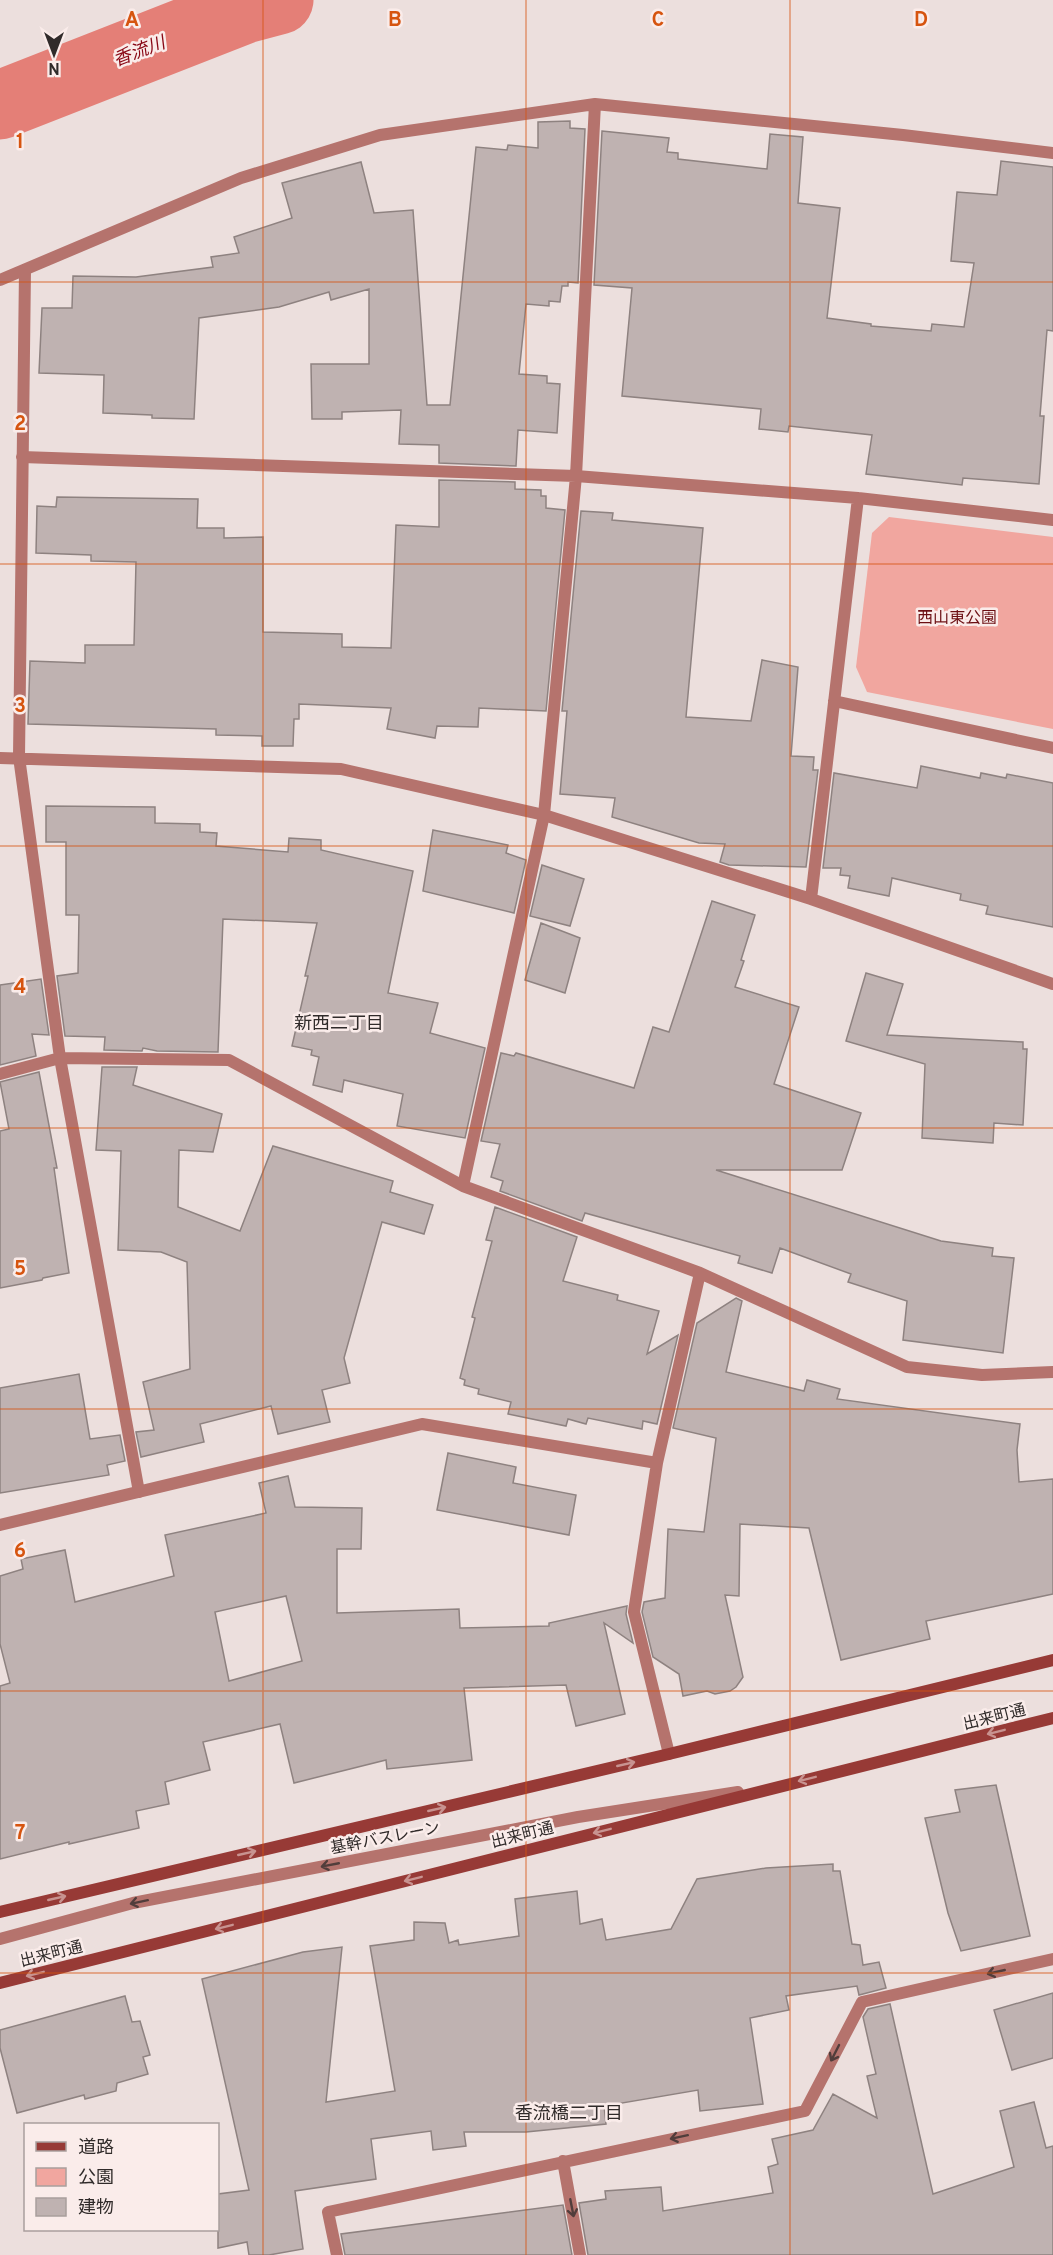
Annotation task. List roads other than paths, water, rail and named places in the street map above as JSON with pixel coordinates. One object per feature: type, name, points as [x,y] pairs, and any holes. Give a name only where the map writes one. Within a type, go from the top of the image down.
[{"type":"main road","points":[[0,1912],[669,1754],[1053,1660]]},
{"type":"main road","name":"出来町通","points":[[0,1983],[1053,1718]]},
{"type":"street","points":[[463,1186],[544,815],[576,476],[595,104]]},
{"type":"street","points":[[0,280],[241,178],[380,135],[595,104],[903,135],[1053,153]]},
{"type":"street","points":[[25,270],[19,757],[60,1058],[138,1492]]},
{"type":"street","points":[[22,457],[576,476],[858,498],[1053,520]]},
{"type":"street","points":[[811,899],[858,498]]},
{"type":"street","points":[[834,701],[1053,748]]},
{"type":"street","points":[[0,758],[341,769],[544,815],[811,899],[1053,984]]},
{"type":"street","points":[[0,1074],[60,1058],[229,1060],[463,1186],[700,1273],[907,1367],[982,1375],[1053,1372]]},
{"type":"street","points":[[669,1754],[634,1612],[657,1463],[700,1273]]},
{"type":"street","points":[[0,1526],[422,1424],[657,1463]]},
{"type":"street","name":"基幹バスレーン","points":[[0,1939],[133,1903],[578,1817],[781,1786]]},
{"type":"street","points":[[337,2255],[328,2212],[805,2111],[862,2002],[1053,1959]]},
{"type":"street","points":[[563,2161],[580,2255]]},
{"type":"waterway","name":"香流川","points":[[0,105],[245,9],[279,0]]},
{"type":"district","name":"新西二丁目","points":[[339,1023]]},
{"type":"district","name":"香流橋二丁目","points":[[569,2113]]},
{"type":"park label","name":"西山東公園","points":[[957,617]]}]
